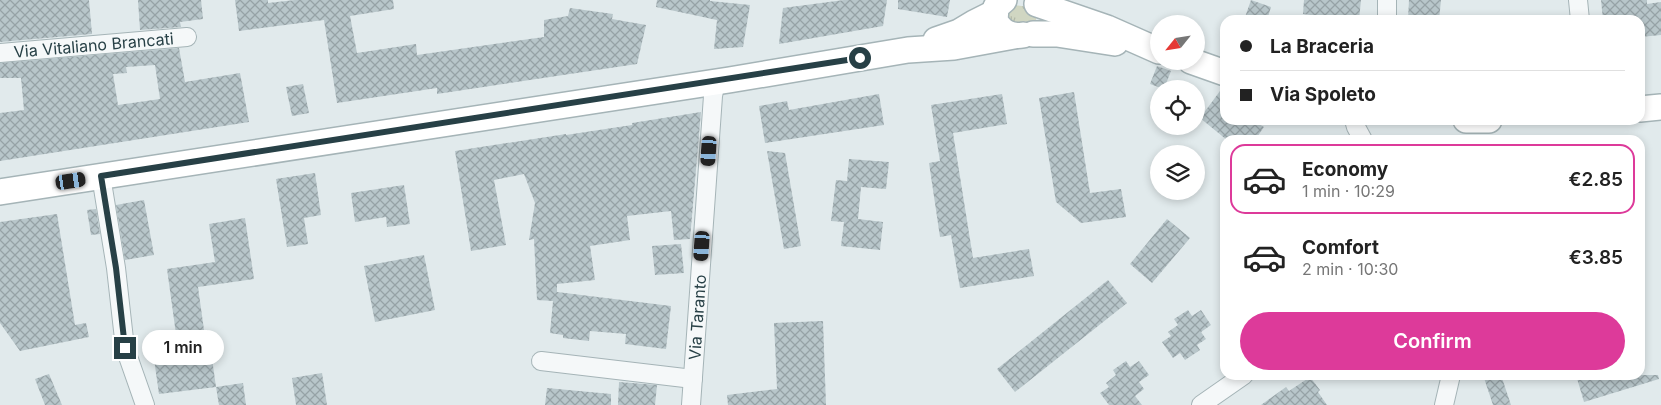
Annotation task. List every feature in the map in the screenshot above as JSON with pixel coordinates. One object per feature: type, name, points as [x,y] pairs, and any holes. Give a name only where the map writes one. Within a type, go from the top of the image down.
[{"type":"main road","points":[[999,6],[995,21],[998,27],[1024,35],[1042,24],[1042,13],[1034,2]]},
{"type":"main road","points":[[1034,2],[1107,28],[1150,48]]},
{"type":"main road","points":[[908,50],[959,32],[999,6]]},
{"type":"main road","points":[[0,192],[716,82],[908,50],[954,47],[1024,35],[1057,34],[1150,49]]},
{"type":"main road","points":[[1205,66],[1220,71]]},
{"type":"main road","points":[[1645,108],[1661,106]]},
{"type":"street","points":[[1387,0],[1387,15]]},
{"type":"street","points":[[1578,0],[1580,15]]},
{"type":"street","name":"Via Vitaliano Brancati","points":[[0,53],[187,37]]},
{"type":"street","name":"Via Taranto","points":[[691,405],[713,96],[716,82]]},
{"type":"street","points":[[101,176],[116,268],[125,348],[145,405]]},
{"type":"street","points":[[541,361],[693,379]]},
{"type":"street","points":[[1201,405],[1237,380]]},
{"type":"street","points":[[1444,405],[1450,380]]},
{"type":"green space","points":[[1014,5],[1029,7],[1036,16],[1034,25],[1014,25],[1002,14]]},
{"type":"building","points":[[0,0],[89,0],[92,34],[0,42]]},
{"type":"building","points":[[138,0],[201,0],[203,19],[180,22],[181,27],[140,30]]},
{"type":"building","points":[[235,0],[268,0],[268,3],[295,0],[393,0],[394,9],[350,16],[357,53],[416,44],[417,55],[544,37],[544,20],[568,16],[570,8],[613,14],[612,19],[646,25],[637,64],[437,94],[437,88],[337,103],[324,20],[239,31]]},
{"type":"building","points":[[657,0],[710,0],[750,5],[743,47],[714,49],[717,20],[656,7]]},
{"type":"building","points":[[844,0],[887,0],[883,26],[779,44],[783,8]]},
{"type":"building","points":[[898,0],[950,0],[947,17],[898,9]]},
{"type":"building","points":[[1251,0],[1271,7],[1269,15],[1246,15]]},
{"type":"building","points":[[1304,0],[1361,0],[1360,15],[1303,14]]},
{"type":"building","points":[[1409,0],[1441,0],[1440,15],[1408,15]]},
{"type":"building","points":[[1601,0],[1647,0],[1647,4],[1661,2],[1661,35],[1645,37],[1645,15],[1602,15]]},
{"type":"building","points":[[179,48],[185,82],[240,73],[249,122],[0,161],[0,113],[24,110],[21,78],[0,78],[0,63]],"holes":[[[155,65],[160,99],[118,105],[113,74],[127,73],[126,67]]]},
{"type":"building","points":[[1155,70],[1171,71],[1168,80],[1152,80]]},
{"type":"building","points":[[303,84],[309,113],[292,116],[286,87]]},
{"type":"building","points":[[1220,91],[1220,125],[1261,125],[1264,127],[1258,135],[1221,135],[1205,122],[1205,111]]},
{"type":"building","points":[[1074,92],[1090,193],[1121,189],[1126,217],[1081,223],[1056,202],[1039,98]]},
{"type":"building","points":[[879,94],[884,125],[765,143],[759,106],[787,101],[789,110]]},
{"type":"building","points":[[1002,94],[1007,124],[953,133],[973,258],[1029,249],[1034,276],[960,288],[951,235],[940,237],[929,163],[940,161],[931,105]]},
{"type":"building","points":[[701,112],[690,239],[674,240],[671,211],[627,216],[630,240],[590,246],[595,280],[557,284],[557,292],[671,306],[666,349],[625,344],[626,334],[590,331],[589,341],[563,338],[563,335],[550,333],[553,301],[537,300],[534,239],[529,240],[535,203],[524,174],[494,180],[506,245],[471,251],[455,151],[632,125],[632,123]]},
{"type":"building","points":[[767,151],[785,153],[801,246],[784,249]]},
{"type":"building","points":[[849,159],[889,162],[886,189],[861,187],[858,219],[883,222],[880,250],[841,246],[844,222],[831,221],[836,180],[847,181]]},
{"type":"building","points":[[315,173],[321,215],[304,218],[308,244],[287,247],[276,179]]},
{"type":"building","points":[[404,185],[410,224],[387,227],[386,217],[355,222],[351,193]]},
{"type":"building","points":[[144,200],[154,255],[125,260],[116,205]]},
{"type":"building","points":[[96,209],[100,234],[91,235],[87,210]]},
{"type":"building","points":[[57,214],[75,325],[86,323],[89,337],[20,351],[0,323],[0,222]]},
{"type":"building","points":[[245,218],[254,279],[198,287],[204,330],[208,330],[216,387],[159,394],[151,338],[176,334],[167,269],[215,262],[209,224]]},
{"type":"building","points":[[1167,219],[1190,238],[1152,283],[1130,264]]},
{"type":"building","points":[[681,244],[684,273],[655,275],[652,246]]},
{"type":"building","points":[[424,255],[435,310],[375,322],[364,266]]},
{"type":"building","points":[[1108,280],[1127,303],[1015,392],[997,369]]},
{"type":"building","points":[[1188,310],[1192,316],[1201,310],[1211,325],[1201,332],[1206,339],[1197,345],[1200,350],[1185,360],[1180,353],[1173,358],[1162,342],[1171,336],[1168,332],[1178,325],[1174,319]]},
{"type":"building","points":[[823,321],[826,405],[728,405],[727,395],[777,389],[774,323]]},
{"type":"building","points":[[1126,361],[1130,367],[1139,361],[1149,375],[1139,382],[1144,389],[1135,396],[1142,405],[1109,405],[1100,393],[1109,387],[1106,383],[1116,375],[1113,370]]},
{"type":"building","points":[[322,373],[327,405],[296,405],[292,378]]},
{"type":"building","points":[[49,374],[62,405],[45,405],[35,379]]},
{"type":"building","points":[[1645,375],[1658,375],[1659,379],[1584,402],[1577,380],[1645,380]]},
{"type":"building","points":[[1306,380],[1312,380],[1320,390],[1318,392],[1327,405],[1261,405],[1286,387],[1289,391]]},
{"type":"building","points":[[1485,380],[1503,380],[1511,405],[1493,405]]},
{"type":"building","points":[[619,382],[657,385],[655,405],[618,405]]},
{"type":"building","points":[[243,383],[246,405],[219,405],[216,387]]},
{"type":"building","points":[[547,388],[611,394],[611,405],[545,405]]},
{"type":"route","points":[[125,348],[116,268],[101,176],[716,82],[860,58]]}]
